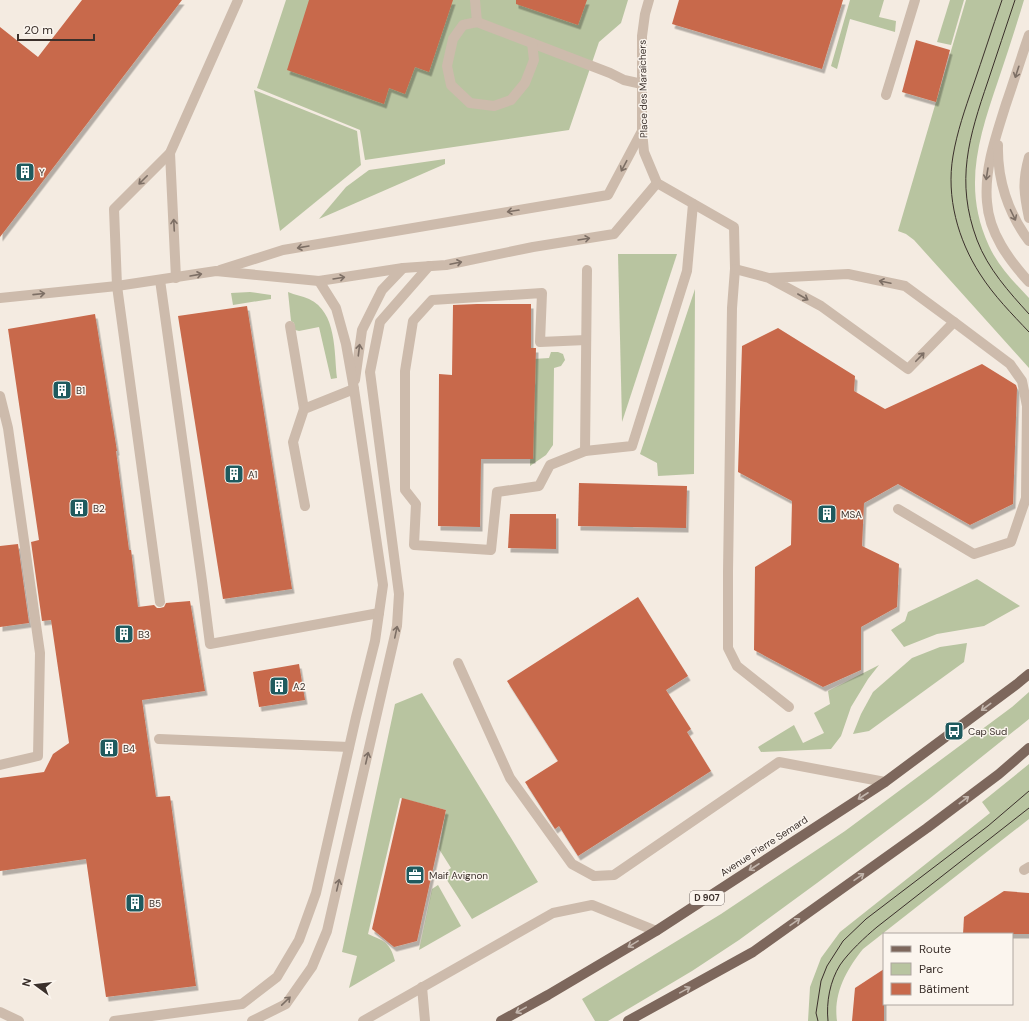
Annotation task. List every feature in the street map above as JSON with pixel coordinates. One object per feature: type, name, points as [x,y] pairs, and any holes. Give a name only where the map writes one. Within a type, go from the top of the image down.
[{"type":"main road","name":"Avenue Pierre Semard","points":[[501,1021],[548,995],[656,930],[885,782],[1029,674]]},
{"type":"main road","points":[[628,1021],[753,952],[927,828],[999,774],[1029,748]]},
{"type":"street","points":[[160,602],[117,286],[114,209],[170,153],[238,0]]},
{"type":"street","points":[[475,0],[477,22]]},
{"type":"street","name":"Place des Maraîchers","points":[[649,0],[645,14],[642,36],[642,131],[644,152],[657,183]]},
{"type":"street","points":[[886,95],[915,0]]},
{"type":"street","points":[[532,43],[534,60],[530,71],[525,83],[511,100],[494,106],[470,102],[452,85],[446,66],[452,39],[463,25],[477,22],[532,43],[610,73],[624,80],[642,84]]},
{"type":"street","points":[[1029,35],[1000,123],[986,181],[987,204],[999,241],[1011,260],[1029,282]]},
{"type":"street","points":[[1000,123],[997,156],[1000,175],[1006,199],[1014,217],[1029,240]]},
{"type":"street","points":[[0,298],[117,286],[176,278],[216,271],[283,250],[608,195],[642,131]]},
{"type":"street","points":[[170,153],[176,278]]},
{"type":"street","points":[[1029,157],[1024,174],[1024,195],[1029,218]]},
{"type":"street","points":[[216,271],[319,281],[403,268],[446,265],[533,246],[614,234],[657,183],[734,227],[735,269],[732,308],[728,648],[737,666],[790,707]]},
{"type":"street","points":[[586,340],[540,342],[542,293],[432,300],[413,321],[405,371],[405,490],[416,504],[414,545],[491,550],[497,492],[539,486],[550,465],[585,451],[632,446],[687,271],[693,204]]},
{"type":"street","points":[[252,1021],[286,1004],[312,967],[327,931],[397,626],[399,594],[370,372],[380,322],[429,266]]},
{"type":"street","points":[[354,389],[362,330],[382,290],[403,268]]},
{"type":"street","points":[[735,269],[770,278],[820,306],[908,369],[954,322]]},
{"type":"street","points":[[585,451],[587,270]]},
{"type":"street","points":[[770,278],[848,274],[905,286],[1010,364],[1022,380],[1026,406],[1026,498],[1011,542],[974,554],[898,509]]},
{"type":"street","points":[[160,280],[210,644],[379,613]]},
{"type":"street","points":[[114,1021],[242,1004],[277,977],[299,940],[316,893],[375,641],[383,585],[346,344],[336,308],[319,281]]},
{"type":"street","points":[[290,326],[304,410],[293,442],[305,506]]},
{"type":"street","points":[[304,410],[354,389]]},
{"type":"street","points":[[0,396],[8,428],[40,653],[38,756],[0,765]]},
{"type":"street","points":[[458,663],[510,778],[572,864],[594,876],[614,875],[779,762],[885,782]]},
{"type":"street","points":[[159,739],[349,747]]},
{"type":"street","points":[[363,1021],[553,912],[592,905],[656,930]]},
{"type":"street","points":[[422,987],[425,1021]]},
{"type":"street","points":[[0,1012],[20,1021]]},
{"type":"green space","points":[[286,0],[628,0],[621,23],[599,42],[569,130],[365,160],[360,130],[257,88]]},
{"type":"green space","points":[[850,0],[884,0],[879,17],[896,21],[895,32],[850,19],[837,69],[831,66]]},
{"type":"green space","points":[[950,0],[964,0],[951,45],[937,42]]},
{"type":"green space","points":[[966,0],[1024,0],[985,122],[976,163],[975,183],[976,204],[981,225],[989,246],[1012,280],[1029,298],[1029,368],[914,240],[906,234],[898,231]]},
{"type":"green space","points":[[254,90],[357,131],[361,165],[280,231]]},
{"type":"green space","points":[[445,159],[445,164],[319,219],[346,187],[369,170]]},
{"type":"green space","points":[[618,254],[677,254],[622,422]]},
{"type":"green space","points":[[695,289],[694,474],[658,476],[657,463],[640,454]]},
{"type":"green space","points":[[250,292],[271,295],[271,299],[233,305],[231,293]]},
{"type":"green space","points":[[288,292],[309,299],[318,305],[325,313],[332,334],[337,378],[331,379],[319,327],[299,331],[295,330],[294,323],[291,321]]},
{"type":"green space","points":[[551,352],[563,354],[565,360],[561,366],[554,368],[553,445],[546,455],[530,466],[533,359],[549,358]]},
{"type":"green space","points":[[977,579],[1020,606],[984,626],[937,634],[904,647],[891,630],[905,621],[908,612]]},
{"type":"green space","points":[[967,643],[964,662],[869,731],[853,734],[861,714],[873,692],[912,658],[940,647]]},
{"type":"green space","points":[[879,665],[868,679],[851,707],[841,736],[831,749],[761,752],[758,747],[794,725],[803,743],[824,733],[814,713],[830,704],[828,691]]},
{"type":"green space","points":[[1029,692],[1029,719],[929,799],[739,940],[692,971],[608,1021],[595,1021],[582,999],[721,914],[845,831],[1012,707]]},
{"type":"green space","points":[[422,693],[538,882],[472,919],[443,874],[451,868],[439,849],[446,810],[400,798],[368,934],[386,943],[391,950],[395,961],[349,988],[357,956],[342,952],[395,704]]},
{"type":"green space","points":[[1029,764],[1029,819],[863,949],[842,982],[837,1001],[837,1021],[808,1021],[810,987],[821,958],[840,932],[990,813],[982,802]]},
{"type":"green space","points":[[438,885],[461,926],[419,950],[432,889]]},
{"type":"building","name":"Y","points":[[82,0],[182,0],[0,237],[0,27],[38,57]]},
{"type":"building","points":[[309,0],[453,0],[429,72],[415,67],[405,94],[389,88],[384,104],[287,70]]},
{"type":"building","points":[[516,0],[587,0],[578,25],[516,4]]},
{"type":"building","points":[[679,0],[843,0],[822,69],[672,24]]},
{"type":"building","points":[[916,40],[950,50],[936,102],[902,92]]},
{"type":"building","points":[[531,304],[531,348],[536,348],[533,459],[481,459],[480,527],[438,526],[439,374],[452,375],[453,305]]},
{"type":"building","name":"A1","points":[[247,306],[292,589],[223,599],[178,316]]},
{"type":"building","points":[[95,314],[117,451],[129,550],[131,550],[138,607],[154,605],[157,608],[160,608],[164,607],[166,603],[190,601],[205,691],[142,700],[156,797],[170,796],[196,986],[106,997],[86,859],[0,871],[0,778],[44,772],[53,754],[69,743],[51,620],[42,621],[31,542],[39,540],[8,329]]},
{"type":"building","name":"MSA","points":[[778,328],[855,376],[854,391],[885,409],[982,364],[1016,385],[1017,388],[1013,504],[970,525],[898,484],[864,503],[862,546],[899,564],[897,607],[861,627],[861,670],[823,687],[754,650],[755,567],[791,545],[792,501],[738,472],[742,346]]},
{"type":"building","points":[[579,483],[687,486],[686,528],[578,526]]},
{"type":"building","points":[[510,514],[556,514],[556,549],[508,548]]},
{"type":"building","points":[[18,544],[29,623],[0,627],[0,546]]},
{"type":"building","points":[[638,597],[688,676],[666,690],[691,729],[687,732],[711,771],[578,856],[559,826],[555,829],[525,782],[558,761],[507,681]]},
{"type":"building","name":"A2","points":[[299,664],[305,700],[259,707],[253,672]]},
{"type":"building","points":[[402,798],[446,810],[417,941],[394,947],[372,929]]},
{"type":"building","points":[[1004,891],[1029,893],[1029,934],[963,933],[964,917]]},
{"type":"building","points":[[883,970],[884,1021],[852,1021],[855,988]]},
{"type":"tram line","points":[[1002,0],[959,129],[953,156],[951,187],[960,233],[972,261],[991,290],[1029,332]]},
{"type":"tram line","points":[[1015,0],[975,121],[967,159],[966,179],[970,219],[982,251],[1000,280],[1029,314]]},
{"type":"tram line","points":[[818,1021],[816,1013],[821,981],[827,966],[843,941],[866,919],[988,826],[1029,791]]},
{"type":"tram line","points":[[828,1021],[828,999],[831,985],[840,965],[852,950],[877,927],[1029,808]]},
{"type":"place","name":"Y","points":[[25,172]]},
{"type":"place","name":"B1","points":[[62,390]]},
{"type":"place","name":"A1","points":[[234,474]]},
{"type":"place","name":"B2","points":[[79,508]]},
{"type":"place","name":"MSA","points":[[827,514]]},
{"type":"place","name":"B3","points":[[124,634]]},
{"type":"place","name":"A2","points":[[279,686]]},
{"type":"place","name":"Cap Sud","points":[[954,731]]},
{"type":"place","name":"B4","points":[[109,748]]},
{"type":"place","name":"Maif Avignon","points":[[415,875]]},
{"type":"place","name":"B5","points":[[135,903]]}]
